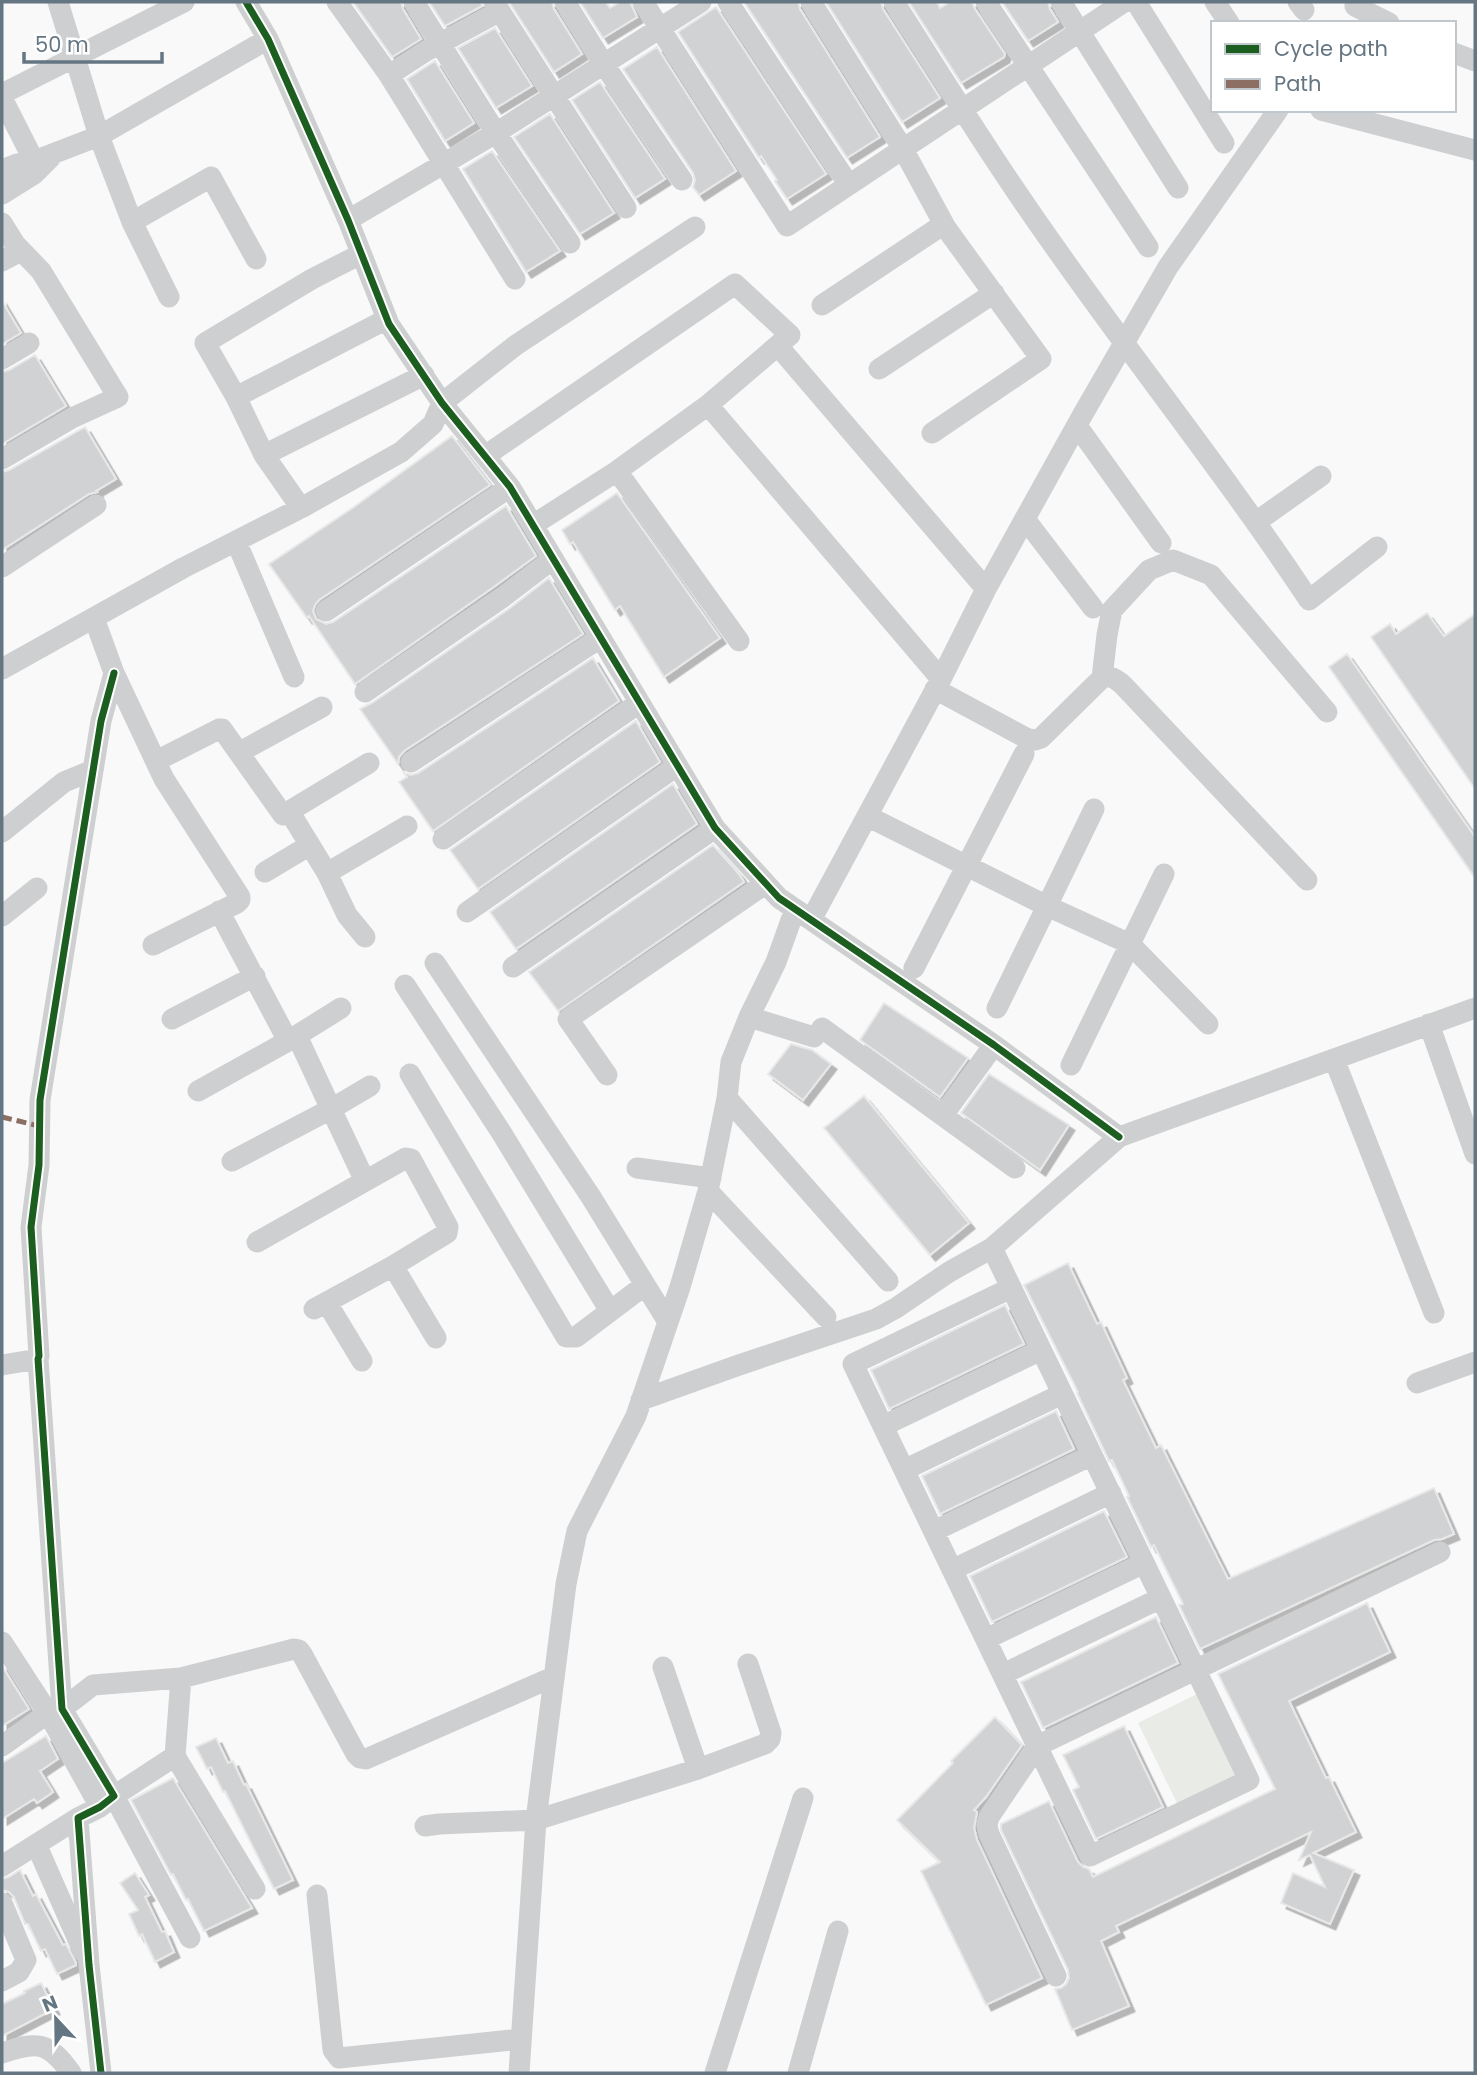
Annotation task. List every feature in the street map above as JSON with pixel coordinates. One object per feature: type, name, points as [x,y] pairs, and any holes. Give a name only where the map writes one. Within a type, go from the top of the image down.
[{"type":"street","points":[[58,2],[99,136],[132,222],[169,297]]},
{"type":"street","points":[[34,161],[2,96],[184,2]]},
{"type":"street","points":[[337,2],[389,75],[515,279]]},
{"type":"street","points":[[414,2],[496,133],[570,243]]},
{"type":"street","points":[[565,2],[682,180]]},
{"type":"street","points":[[643,2],[787,226],[1124,2]]},
{"type":"street","points":[[348,220],[496,133],[701,2]]},
{"type":"street","points":[[728,2],[849,185]]},
{"type":"street","points":[[811,2],[903,149],[944,224],[1041,359],[932,433]]},
{"type":"street","points":[[894,2],[1018,194],[1256,522],[1309,600],[1377,547]]},
{"type":"street","points":[[986,2],[1147,247]]},
{"type":"street","points":[[1061,2],[1178,188]]},
{"type":"street","points":[[1136,2],[1224,143]]},
{"type":"street","points":[[1215,2],[1228,21]]},
{"type":"street","points":[[256,5],[268,39],[348,220],[387,319],[442,402],[510,487],[715,828],[779,898],[994,1045],[1119,1137]]},
{"type":"street","points":[[389,75],[497,6],[626,208]]},
{"type":"street","points":[[1352,10],[1383,21]]},
{"type":"street","points":[[2,170],[99,136],[268,39]]},
{"type":"street","points":[[1456,54],[1475,61]]},
{"type":"street","points":[[522,2072],[521,2039],[536,1820],[566,1584],[577,1531],[636,1416],[668,1322],[709,1185],[727,1098],[731,1062],[776,962],[803,914],[867,816],[986,589],[1168,267],[1277,112]]},
{"type":"street","points":[[1329,112],[1475,150]]},
{"type":"street","points":[[2,194],[33,174],[55,153]]},
{"type":"street","points":[[132,222],[212,177],[256,258]]},
{"type":"street","points":[[2,223],[15,244],[41,271],[118,397],[72,418],[2,459]]},
{"type":"street","points":[[822,305],[944,224]]},
{"type":"street","points":[[2,669],[183,568],[401,452],[433,424],[442,402],[516,345],[695,227]]},
{"type":"street","points":[[2,261],[15,254],[15,244]]},
{"type":"street","points":[[300,508],[264,455],[236,397],[205,343],[312,279],[361,254]]},
{"type":"street","points":[[485,456],[735,284],[790,335],[708,405],[617,471],[533,525]]},
{"type":"street","points":[[879,369],[994,293]]},
{"type":"street","points":[[236,397],[387,319]]},
{"type":"street","points":[[2,359],[29,343]]},
{"type":"street","points":[[778,346],[986,589]]},
{"type":"street","points":[[264,455],[424,375]]},
{"type":"street","points":[[708,405],[938,684],[1028,739],[1035,740],[1041,738],[1102,678],[1113,677],[1307,880]]},
{"type":"street","points":[[1078,427],[1161,542]]},
{"type":"street","points":[[617,471],[739,641]]},
{"type":"street","points":[[1256,522],[1321,476]]},
{"type":"street","points":[[326,611],[510,487]]},
{"type":"street","points":[[2,567],[96,505]]},
{"type":"street","points":[[1026,519],[1093,608]]},
{"type":"street","points":[[236,541],[295,677]]},
{"type":"street","points":[[365,692],[503,597],[553,559]]},
{"type":"street","points":[[1102,678],[1112,610],[1149,570],[1173,560],[1210,575],[1327,712]]},
{"type":"street","points":[[94,618],[114,673],[164,779],[240,897],[237,903],[153,945]]},
{"type":"street","points":[[411,762],[600,638]]},
{"type":"street","points":[[55,1711],[31,1227],[39,1165],[40,1100],[101,720],[114,673]]},
{"type":"street","points":[[443,839],[639,703]]},
{"type":"street","points":[[240,752],[322,707]]},
{"type":"street","points":[[156,761],[219,729],[225,731],[283,815],[369,763]]},
{"type":"street","points":[[914,968],[1024,754]]},
{"type":"street","points":[[467,912],[677,766]]},
{"type":"street","points":[[2,832],[64,782],[93,770]]},
{"type":"street","points":[[997,1008],[1094,809]]},
{"type":"street","points":[[289,811],[327,873],[347,915],[365,937]]},
{"type":"street","points":[[867,816],[1047,906],[1130,944],[1208,1024]]},
{"type":"street","points":[[327,873],[407,826]]},
{"type":"street","points":[[513,967],[715,828]]},
{"type":"street","points":[[265,872],[310,845]]},
{"type":"street","points":[[1071,1065],[1164,874]]},
{"type":"street","points":[[607,1075],[568,1020],[765,884]]},
{"type":"street","points":[[2,916],[37,888]]},
{"type":"street","points":[[219,911],[293,1038],[365,1181]]},
{"type":"street","points":[[435,963],[591,1197],[668,1322]]},
{"type":"street","points":[[172,1019],[255,976]]},
{"type":"street","points":[[405,985],[501,1132],[610,1311]]},
{"type":"street","points":[[198,1091],[341,1008]]},
{"type":"street","points":[[641,1400],[876,1319],[896,1308],[949,1272],[992,1248],[1119,1137],[1475,1008]]},
{"type":"street","points":[[749,1017],[818,1033],[943,1115],[1015,1168]]},
{"type":"street","points":[[1429,1024],[1475,1154]]},
{"type":"street","points":[[943,1115],[994,1045]]},
{"type":"street","points":[[1334,1059],[1434,1313]]},
{"type":"street","points":[[410,1074],[566,1337],[576,1337],[645,1285]]},
{"type":"street","points":[[232,1161],[370,1086]]},
{"type":"street","points":[[727,1098],[888,1281]]},
{"type":"street","points":[[257,1242],[406,1158],[411,1159],[448,1227],[447,1233],[321,1306],[362,1361]]},
{"type":"street","points":[[637,1168],[709,1185],[827,1317]]},
{"type":"street","points":[[992,1248],[1249,1780],[1090,1856],[853,1364],[1011,1288]]},
{"type":"street","points":[[393,1266],[436,1338]]},
{"type":"street","points":[[883,1426],[1041,1350]]},
{"type":"street","points":[[2,1365],[38,1359]]},
{"type":"street","points":[[1417,1383],[1475,1362]]},
{"type":"street","points":[[904,1470],[1062,1394]]},
{"type":"street","points":[[934,1531],[1092,1455]]},
{"type":"street","points":[[952,1570],[1111,1493]]},
{"type":"street","points":[[1056,1976],[987,1825],[989,1817],[1037,1746],[1440,1552]]},
{"type":"street","points":[[986,1639],[1144,1563]]},
{"type":"street","points":[[1003,1674],[1161,1598]]},
{"type":"street","points":[[2,1644],[55,1711],[190,1938]]},
{"type":"street","points":[[2,1746],[93,1685],[181,1678],[294,1649],[299,1650],[356,1754],[366,1759],[553,1677]]},
{"type":"street","points":[[425,1826],[536,1820],[698,1769],[765,1744],[770,1739],[771,1732],[748,1664]]},
{"type":"street","points":[[663,1667],[698,1769]]},
{"type":"street","points":[[181,1678],[175,1756],[255,1889]]},
{"type":"street","points":[[2,1866],[175,1756]]},
{"type":"street","points":[[715,2073],[803,1798]]},
{"type":"street","points":[[78,1818],[89,1965],[101,2073]]},
{"type":"street","points":[[36,1844],[89,1965]]},
{"type":"street","points":[[317,1895],[333,2050],[339,2058],[521,2039]]},
{"type":"street","points":[[2,1903],[26,1960],[19,1972],[2,1981]]},
{"type":"street","points":[[798,2073],[838,1931]]},
{"type":"street","points":[[2,2053],[26,2045],[43,2046],[60,2057],[71,2073]]},
{"type":"shaded area","points":[[1197,1694],[1237,1777],[1178,1805],[1138,1723]]},
{"type":"building","points":[[353,2],[401,2],[421,39],[392,57]]},
{"type":"building","points":[[429,2],[481,2],[482,6],[445,26]]},
{"type":"building","points":[[509,2],[552,2],[582,54],[554,72]]},
{"type":"building","points":[[580,2],[606,2],[610,8],[620,2],[630,2],[637,17],[603,38]]},
{"type":"building","points":[[744,2],[798,2],[880,137],[847,158]]},
{"type":"building","points":[[826,2],[881,2],[940,98],[902,122]]},
{"type":"building","points":[[909,2],[937,2],[940,8],[950,2],[972,2],[1005,54],[1004,57],[961,83]]},
{"type":"building","points":[[1002,2],[1048,2],[1058,22],[1028,41]]},
{"type":"building","points":[[716,7],[826,174],[787,199],[678,32]]},
{"type":"building","points":[[495,28],[532,86],[496,108],[458,48]]},
{"type":"building","points":[[657,47],[736,171],[699,195],[693,187],[693,173],[623,69]]},
{"type":"building","points":[[435,61],[474,123],[445,141],[407,79]]},
{"type":"building","points":[[600,82],[665,179],[635,198],[572,100]]},
{"type":"building","points":[[550,114],[614,213],[580,234],[514,137]]},
{"type":"building","points":[[492,151],[560,251],[526,272],[463,169]]},
{"type":"building","points":[[2,301],[21,333],[2,344]]},
{"type":"building","points":[[35,355],[66,406],[2,444],[2,372]]},
{"type":"building","points":[[85,427],[116,479],[2,550],[2,472]]},
{"type":"building","points":[[452,436],[490,485],[319,600],[313,611],[316,619],[326,624],[333,622],[506,506],[536,556],[355,684],[309,616],[307,618],[269,564]]},
{"type":"building","points":[[617,493],[720,638],[664,677],[620,606],[615,610],[573,542],[570,544],[562,530]]},
{"type":"building","points":[[549,578],[583,634],[404,751],[398,764],[360,709],[510,608]]},
{"type":"building","points":[[1427,613],[1444,636],[1475,614],[1475,789],[1371,637],[1390,624],[1396,634]]},
{"type":"building","points":[[1347,654],[1475,837],[1475,878],[1329,667]]},
{"type":"building","points":[[593,658],[619,701],[433,831],[399,782],[407,777],[404,773],[418,773]]},
{"type":"building","points":[[636,721],[660,762],[478,889],[450,850]]},
{"type":"building","points":[[673,784],[697,824],[516,949],[490,912]]},
{"type":"building","points":[[713,845],[744,882],[558,1011],[529,972]]},
{"type":"building","points":[[884,1003],[968,1058],[940,1097],[860,1040]]},
{"type":"building","points":[[791,1044],[812,1050],[831,1064],[803,1100],[768,1074]]},
{"type":"building","points":[[989,1074],[1069,1125],[1040,1170],[961,1113]]},
{"type":"building","points":[[864,1096],[969,1223],[930,1255],[824,1128]]},
{"type":"building","points":[[1068,1263],[1097,1324],[1101,1322],[1127,1378],[1123,1380],[1156,1448],[1161,1445],[1228,1579],[1434,1488],[1454,1534],[1434,1540],[1200,1649],[1179,1605],[1183,1604],[1154,1545],[1151,1547],[1112,1460],[1109,1461],[1024,1285]]},
{"type":"building","points":[[1005,1305],[1024,1344],[889,1409],[871,1370]]},
{"type":"building","points":[[1056,1411],[1074,1449],[940,1514],[922,1476]]},
{"type":"building","points":[[1104,1511],[1127,1557],[992,1622],[970,1576]]},
{"type":"building","points":[[1367,1603],[1390,1652],[1289,1701],[1326,1778],[1329,1777],[1356,1832],[1313,1853],[1354,1870],[1330,1924],[1281,1903],[1293,1873],[1325,1887],[1310,1855],[1299,1860],[1311,1832],[1116,1926],[1119,1932],[1101,1941],[1129,2006],[1072,2030],[1055,1989],[1066,1984],[1069,1978],[1068,1970],[1001,1830],[1001,1824],[1049,1801],[1078,1862],[1089,1869],[1093,1877],[1275,1789],[1218,1674]]},
{"type":"building","points":[[1156,1617],[1178,1663],[1043,1728],[1021,1682]]},
{"type":"building","points":[[2,1666],[29,1709],[2,1726]]},
{"type":"building","points":[[995,1717],[1022,1745],[974,1810],[977,1812],[974,1828],[977,1840],[1042,1978],[986,2005],[921,1871],[940,1862],[897,1820]]},
{"type":"building","points":[[1124,1726],[1163,1807],[1096,1839],[1073,1790],[1079,1787],[1063,1755]]},
{"type":"building","points":[[46,1736],[58,1759],[40,1771],[53,1792],[37,1803],[34,1799],[2,1819],[2,1763]]},
{"type":"building","points":[[216,1738],[228,1763],[233,1761],[244,1785],[246,1784],[293,1880],[274,1889],[225,1791],[223,1792],[211,1767],[207,1769],[196,1747]]},
{"type":"building","points":[[173,1778],[252,1908],[204,1931],[131,1800]]},
{"type":"building","points":[[20,1870],[33,1896],[36,1894],[63,1945],[66,1944],[76,1963],[57,1974],[45,1949],[41,1951],[28,1924],[25,1924],[14,1897],[2,1890],[2,1879]]},
{"type":"building","points":[[135,1873],[149,1895],[145,1897],[174,1952],[155,1962],[129,1914],[138,1910],[120,1883]]},
{"type":"building","points":[[41,1983],[54,2009],[2,2036],[2,2004]]},
{"type":"marked path","points":[[2,1117],[39,1126]]},
{"type":"cycle path","points":[[246,2],[268,39],[348,220],[389,324],[442,403],[510,487],[715,828],[779,898],[994,1045],[1119,1137]]},
{"type":"cycle path","points":[[101,2073],[89,1965],[78,1818],[114,1796],[62,1709],[31,1227],[39,1165],[40,1100],[101,721],[114,673]]}]
